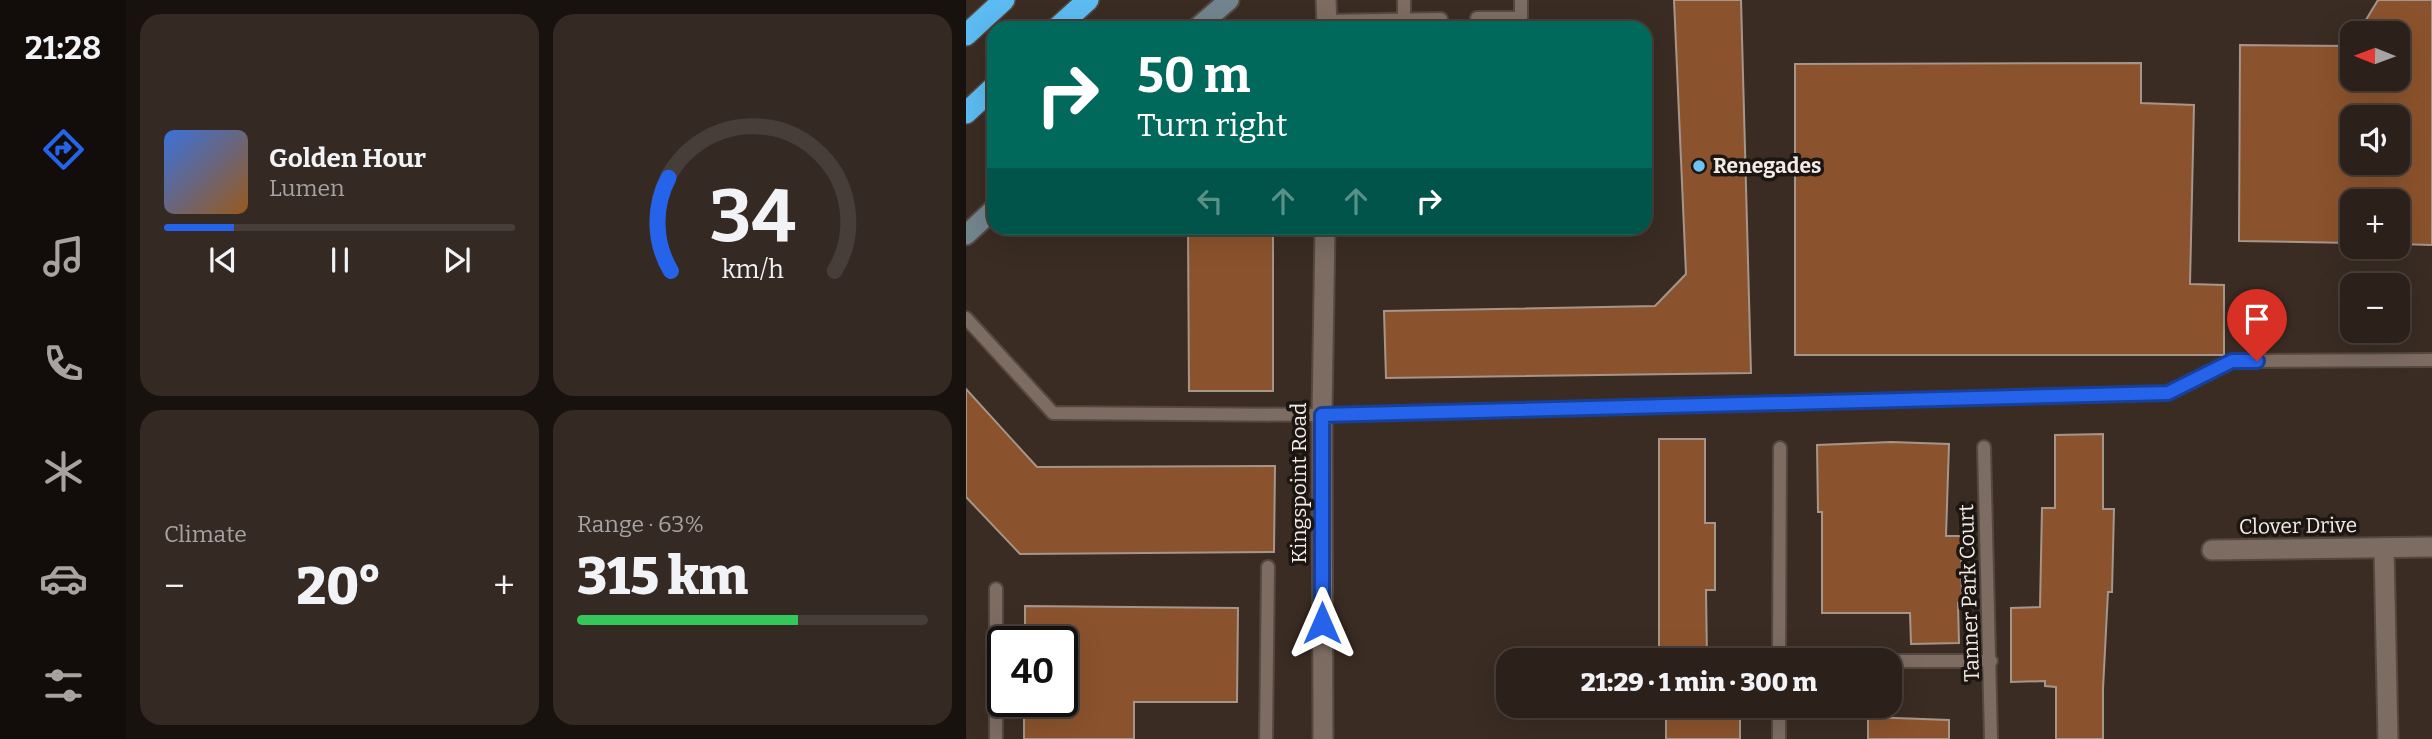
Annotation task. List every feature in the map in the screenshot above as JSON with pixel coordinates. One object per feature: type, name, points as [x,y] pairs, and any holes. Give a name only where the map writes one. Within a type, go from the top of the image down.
[{"type":"highway","points":[[966,35],[1004,0]]},
{"type":"highway","points":[[1065,21],[1087,0]]},
{"type":"highway","points":[[966,113],[987,94]]},
{"type":"main road","points":[[1205,21],[1229,0]]},
{"type":"main road","points":[[966,235],[987,216]]},
{"type":"street","points":[[1326,0],[1326,21]]},
{"type":"street","name":"Kingspoint Road","points":[[1323,739],[1322,415],[1325,235]]},
{"type":"street","name":"Clover Drive","points":[[2212,550],[2432,547]]},
{"type":"street","points":[[2384,548],[2388,739]]},
{"type":"lane","points":[[1404,0],[1404,20]]},
{"type":"lane","points":[[1477,18],[1521,18],[1521,0]]},
{"type":"lane","points":[[1384,21],[1441,19]]},
{"type":"lane","points":[[966,318],[1053,413],[1322,415],[2168,393],[2232,361],[2432,360]]},
{"type":"lane","name":"Tanner Park Court","points":[[1984,447],[1991,739]]},
{"type":"lane","points":[[1779,648],[1780,448]]},
{"type":"lane","points":[[1266,739],[1268,567]]},
{"type":"lane","points":[[996,589],[996,739]]},
{"type":"lane","points":[[1902,661],[1991,662]]},
{"type":"lane","points":[[1779,718],[1779,739]]},
{"type":"building","points":[[1674,0],[1741,0],[1751,373],[1386,378],[1384,311],[1655,306],[1686,274]]},
{"type":"building","points":[[2378,0],[2432,0],[2432,245],[2410,244],[2410,189],[2340,189],[2340,243],[2239,241],[2240,45],[2340,46],[2340,91],[2410,91],[2410,21],[2365,21]]},
{"type":"building","points":[[2141,63],[2141,103],[2194,105],[2190,284],[2224,285],[2224,355],[1795,355],[1795,64]]},
{"type":"building","points":[[1188,235],[1273,235],[1273,391],[1189,391]]},
{"type":"building","points":[[966,389],[1037,467],[1275,466],[1274,552],[1020,554],[966,497]]},
{"type":"building","points":[[2103,434],[2103,509],[2114,509],[2112,592],[2108,592],[2103,689],[2103,739],[2056,739],[2056,687],[2045,686],[2045,681],[2011,682],[2011,608],[2040,607],[2042,508],[2055,508],[2055,435]]},
{"type":"building","points":[[1659,439],[1705,439],[1705,523],[1715,523],[1715,590],[1706,590],[1707,648],[1659,648]]},
{"type":"building","points":[[1891,442],[1949,444],[1946,536],[1961,536],[1962,603],[1958,603],[1959,643],[1911,644],[1910,613],[1822,613],[1822,512],[1818,512],[1817,445]]},
{"type":"building","points":[[1025,606],[1238,608],[1237,702],[1134,702],[1134,739],[1024,739],[1024,717],[1078,717],[1078,626],[1025,626]]},
{"type":"building","points":[[1666,718],[1740,718],[1740,739],[1666,739]]},
{"type":"building","points":[[1868,718],[1949,720],[1949,739],[1868,739]]},
{"type":"place","name":"Renegades","points":[[1699,166]]},
{"type":"route","points":[[1322,623],[1322,415],[2168,393],[2232,361],[2257,361]]}]
